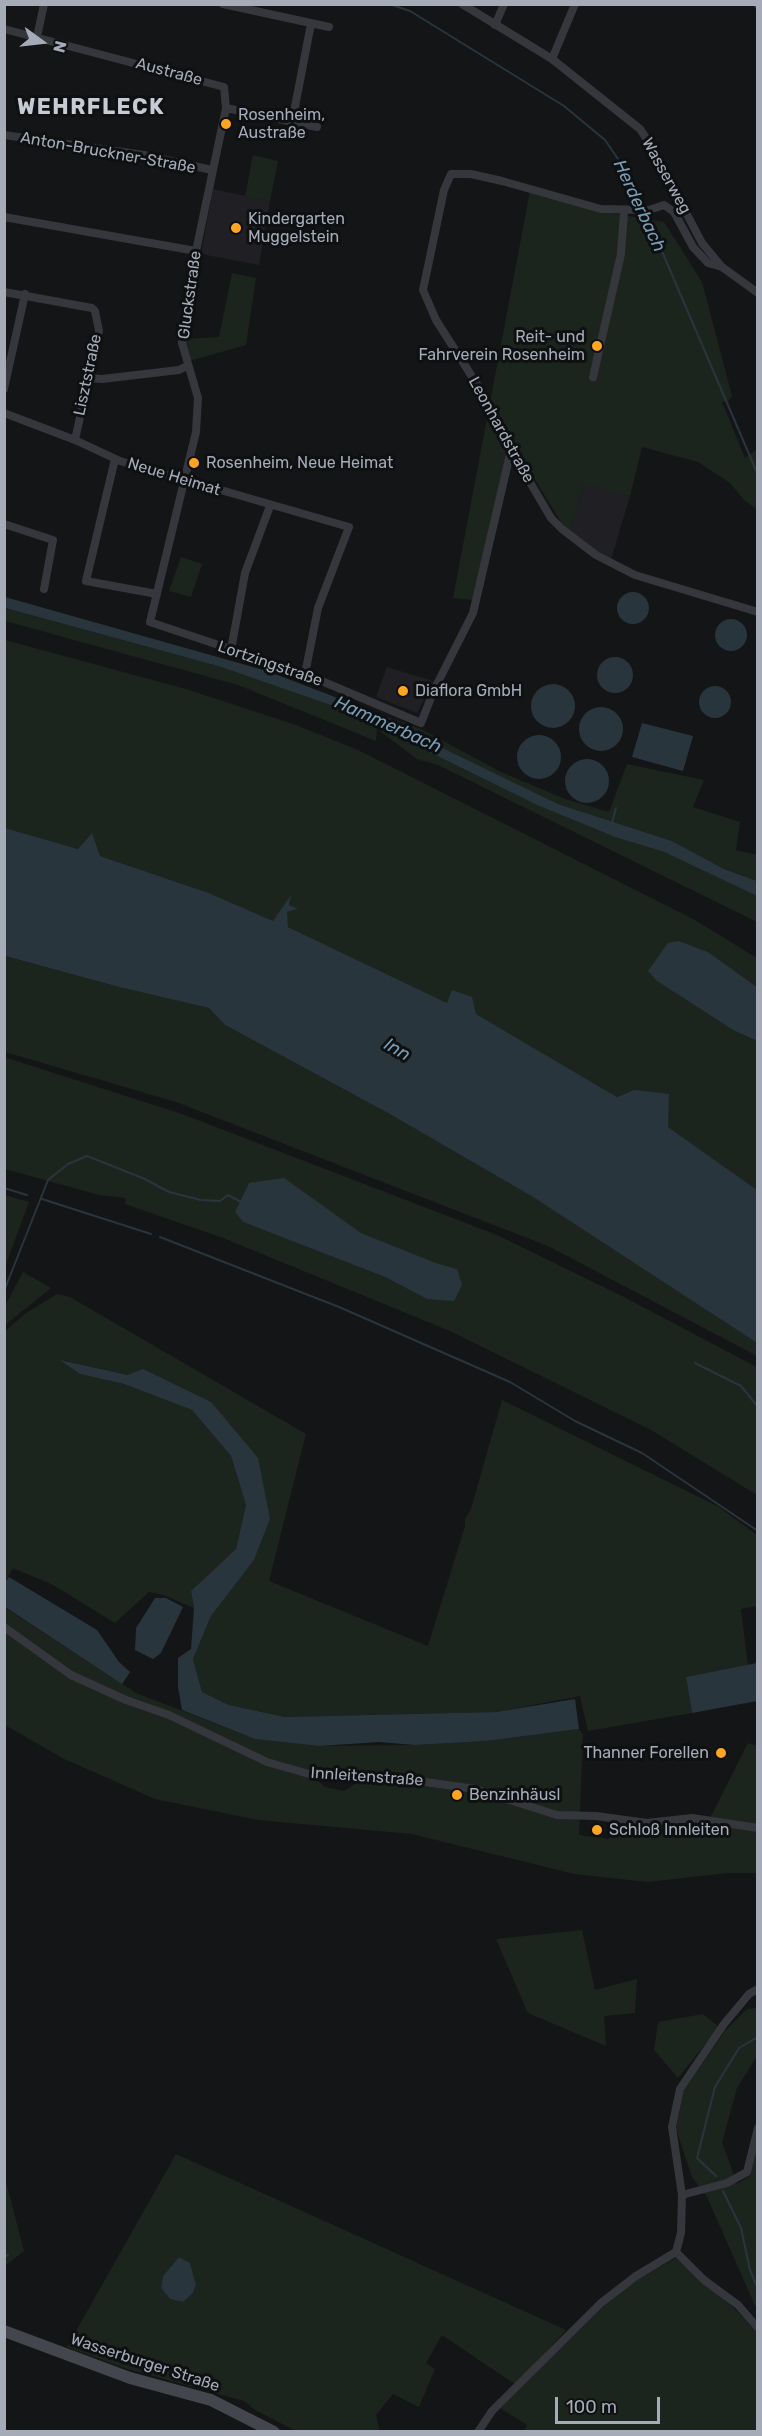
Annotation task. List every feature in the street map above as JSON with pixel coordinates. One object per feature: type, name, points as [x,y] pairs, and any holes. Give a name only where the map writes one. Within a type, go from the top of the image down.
[{"type":"main road","name":"Wasserburger Straße","points":[[4,2331],[130,2378],[211,2400],[274,2432]]},
{"type":"street","points":[[37,37],[44,4]]},
{"type":"street","points":[[223,4],[329,27]]},
{"type":"street","name":"Wasserweg","points":[[462,4],[552,59],[640,129],[702,243],[722,267]]},
{"type":"street","points":[[495,26],[504,4]]},
{"type":"street","points":[[552,59],[576,4]]},
{"type":"street","points":[[292,122],[311,24]]},
{"type":"street","name":"Austraße","points":[[4,29],[224,87],[226,108]]},
{"type":"street","points":[[226,108],[316,127]]},
{"type":"street","name":"Gluckstraße","points":[[150,622],[196,432],[198,398],[182,343],[196,251],[226,108]]},
{"type":"street","name":"Anton-Bruckner-Straße","points":[[4,135],[144,155],[212,170]]},
{"type":"street","name":"Leonhardstraße","points":[[502,181],[471,174],[452,174],[444,190],[423,290],[436,320],[478,386],[511,450],[551,518],[596,555],[635,575],[758,612]]},
{"type":"street","name":"Wasserweg","points":[[502,181],[601,209],[649,210],[664,205],[674,212],[693,247],[708,263],[722,267]]},
{"type":"street","points":[[593,377],[621,254],[624,211]]},
{"type":"street","points":[[4,217],[196,251]]},
{"type":"street","points":[[722,267],[758,293]]},
{"type":"street","points":[[4,292],[25,294],[4,389]]},
{"type":"street","name":"Lisztstraße","points":[[25,294],[92,308],[95,311],[99,331],[75,440]]},
{"type":"street","points":[[90,378],[102,379],[179,370],[187,366]]},
{"type":"street","name":"Neue Heimat","points":[[4,413],[75,440],[115,459],[184,482],[349,528],[318,608],[305,674]]},
{"type":"street","name":"Lortzingstraße","points":[[150,622],[305,674],[422,723],[434,690],[473,613],[511,450]]},
{"type":"street","points":[[115,459],[86,581],[157,594]]},
{"type":"street","points":[[231,650],[244,573],[270,506]]},
{"type":"street","points":[[4,524],[53,540],[44,589]]},
{"type":"street","name":"Innleitenstraße","points":[[4,1627],[71,1675],[126,1700],[169,1715],[267,1762],[309,1774],[339,1778],[390,1777],[475,1789],[558,1815],[602,1817],[647,1823],[692,1818],[758,1828]]},
{"type":"street","points":[[478,2432],[492,2411],[601,2303],[636,2276],[676,2252],[681,2233],[682,2195],[672,2127],[681,2089],[724,2024],[749,1994],[758,1989]]},
{"type":"street","points":[[682,2195],[727,2183],[747,2172],[758,2128]]},
{"type":"street","points":[[676,2252],[704,2280],[738,2305],[758,2328]]},
{"type":"shaded area","points":[[253,155],[278,161],[270,201],[245,196]]},
{"type":"shaded area","name":"Kindergarten Muggelstein","points":[[213,189],[270,201],[259,265],[201,254]]},
{"type":"shaded area","name":"Reit- und Fahrverein Rosenheim","points":[[530,191],[598,211],[664,222],[702,282],[732,396],[728,401],[722,402],[745,458],[757,449],[757,509],[745,501],[730,483],[698,462],[642,447],[630,496],[583,483],[570,532],[561,522],[512,442],[472,600],[453,598]]},
{"type":"shaded area","points":[[232,273],[256,278],[246,345],[189,361],[185,339],[219,337]]},
{"type":"shaded area","points":[[583,482],[630,496],[610,563],[570,532]]},
{"type":"shaded area","points":[[181,557],[202,564],[191,597],[169,591]]},
{"type":"shaded area","points":[[4,608],[218,666],[368,718],[417,746],[537,805],[615,837],[664,852],[757,896],[757,922],[438,765],[417,759],[377,729],[376,741],[238,685],[5,621]]},
{"type":"shaded area","points":[[5,640],[186,689],[293,724],[358,750],[695,920],[757,958],[757,987],[708,952],[679,941],[657,981],[733,1030],[757,1041],[757,1190],[668,1127],[634,1090],[617,1097],[476,1014],[447,1003],[288,927],[286,912],[297,909],[289,905],[290,897],[273,921],[209,893],[100,856],[91,834],[78,849],[5,828]]},
{"type":"shaded area","points":[[387,667],[433,681],[417,713],[376,697]]},
{"type":"shaded area","points":[[382,715],[421,729],[501,772],[565,799],[609,812],[627,764],[704,780],[693,807],[740,822],[736,850],[757,855],[757,881],[724,869],[672,841],[558,804],[422,738]]},
{"type":"shaded area","points":[[4,956],[209,1008],[225,1025],[388,1113],[533,1197],[757,1343],[757,1356],[548,1246],[176,1102],[5,1052]]},
{"type":"shaded area","points":[[4,1057],[182,1114],[497,1235],[622,1296],[758,1368],[757,1495],[651,1430],[450,1331],[223,1238],[125,1204],[126,1198],[99,1195],[5,1169]],"holes":[[[249,1183],[333,1214],[361,1233],[457,1269],[427,1299],[385,1277],[243,1222],[235,1212]]]},
{"type":"shaded area","points":[[4,1195],[29,1202],[5,1267]]},
{"type":"shaded area","points":[[23,1272],[51,1288],[5,1325],[5,1306]]},
{"type":"shaded area","points":[[57,1294],[70,1297],[306,1434],[269,1581],[428,1646],[502,1400],[719,1507],[757,1535],[757,1606],[741,1609],[748,1665],[686,1677],[692,1713],[588,1731],[580,1696],[496,1712],[285,1717],[229,1705],[202,1692],[193,1659],[211,1616],[254,1560],[270,1519],[211,1402],[128,1375],[62,1360],[80,1374],[124,1384],[192,1410],[231,1456],[246,1505],[236,1549],[191,1591],[194,1608],[164,1595],[149,1592],[115,1623],[53,1585],[13,1568],[5,1582],[4,1332],[26,1313]]},
{"type":"shaded area","points":[[4,1607],[136,1693],[255,1739],[319,1746],[415,1745],[486,1741],[579,1729],[583,1735],[579,1835],[608,1839],[623,1830],[708,1822],[748,1743],[757,1746],[757,1873],[727,1873],[648,1882],[574,1874],[412,1834],[258,1820],[155,1799],[62,1758],[5,1725]],"holes":[[[315,1772],[354,1773],[358,1779],[355,1784],[344,1791],[325,1787],[314,1777]]]},
{"type":"shaded area","points":[[582,1930],[595,1990],[637,1979],[635,2013],[604,2016],[606,2046],[528,2013],[496,1939]]},
{"type":"shaded area","points":[[757,2008],[757,2056],[737,2088],[722,2142],[737,2184],[750,2176],[757,2144],[757,2310],[707,2197],[692,2177],[676,2129],[683,2092],[725,2031],[747,2009]]},
{"type":"shaded area","points":[[703,2014],[719,2027],[678,2078],[654,2050],[658,2022]]},
{"type":"shaded area","points":[[176,2154],[566,2330],[516,2385],[442,2335],[426,2363],[435,2369],[419,2407],[393,2394],[376,2415],[380,2432],[296,2431],[255,2410],[244,2401],[124,2368],[67,2347]],"holes":[[[179,2257],[190,2263],[196,2285],[193,2293],[183,2302],[170,2299],[161,2288],[163,2276]]]},
{"type":"shaded area","points":[[5,2178],[24,2251],[4,2266]]},
{"type":"shaded area","points":[[676,2258],[737,2311],[757,2333],[757,2431],[524,2431],[527,2425],[500,2408],[603,2307],[638,2279]]},
{"type":"water","points":[[633,592],[645,596],[649,608],[645,620],[633,624],[621,620],[617,608],[621,596]]},
{"type":"water","name":"Hammerbach","points":[[5,597],[267,671],[382,715],[422,738],[558,804],[672,841],[724,869],[757,881],[757,896],[664,852],[615,837],[537,805],[417,746],[368,718],[218,666],[5,608]]},
{"type":"water","points":[[731,619],[743,623],[747,635],[743,647],[731,651],[719,647],[715,635],[719,623]]},
{"type":"water","points":[[615,657],[627,663],[633,675],[627,687],[615,693],[603,687],[597,675],[603,663]]},
{"type":"water","points":[[553,684],[569,690],[575,706],[569,722],[553,728],[537,722],[531,706],[537,690]]},
{"type":"water","points":[[715,686],[727,690],[731,702],[727,714],[715,718],[703,714],[699,702],[703,690]]},
{"type":"water","points":[[601,707],[617,713],[623,729],[617,745],[601,751],[585,745],[579,729],[585,713]]},
{"type":"water","points":[[642,723],[693,736],[683,771],[632,757]]},
{"type":"water","points":[[539,735],[555,741],[561,757],[555,773],[539,779],[523,773],[517,757],[523,741]]},
{"type":"water","points":[[587,759],[603,765],[609,781],[603,797],[587,803],[571,797],[565,781],[571,765]]},
{"type":"water","name":"Inn","points":[[5,828],[78,849],[92,833],[100,856],[209,893],[273,921],[291,895],[289,905],[298,909],[287,912],[288,927],[447,1003],[452,990],[472,997],[476,1014],[617,1097],[634,1090],[669,1094],[668,1127],[757,1190],[757,1343],[533,1197],[388,1113],[225,1025],[209,1008],[119,987],[5,956]]},
{"type":"water","points":[[679,941],[708,952],[757,987],[757,1041],[733,1030],[657,981],[648,971],[668,943]]},
{"type":"water","points":[[284,1178],[361,1233],[457,1269],[462,1285],[454,1301],[427,1299],[385,1277],[243,1222],[235,1212],[249,1183]]},
{"type":"water","points":[[60,1360],[128,1375],[143,1369],[211,1402],[258,1458],[270,1519],[254,1560],[211,1616],[193,1659],[202,1692],[229,1705],[285,1717],[496,1712],[575,1699],[579,1729],[486,1741],[415,1745],[379,1742],[319,1746],[255,1739],[182,1710],[178,1687],[178,1658],[191,1649],[194,1608],[191,1591],[236,1549],[246,1505],[231,1456],[192,1410],[124,1384],[80,1374]]},
{"type":"water","points":[[9,1577],[97,1630],[119,1662],[130,1672],[122,1684],[5,1607],[5,1582]]},
{"type":"water","points":[[155,1598],[166,1598],[183,1607],[161,1653],[153,1659],[135,1650],[136,1628]]},
{"type":"water","points":[[757,1663],[757,1701],[692,1713],[686,1677]]},
{"type":"water","points":[[179,2257],[190,2263],[196,2285],[193,2293],[183,2302],[170,2299],[161,2288],[163,2276]]},
{"type":"waterway","name":"Herderbach","points":[[389,4],[410,11],[564,106],[605,140],[627,172],[643,207]]},
{"type":"waterway","name":"Herderbach","points":[[645,212],[758,475]]},
{"type":"waterway","points":[[612,823],[616,808]]},
{"type":"waterway","points":[[4,1291],[48,1180],[68,1164],[87,1156],[145,1179],[169,1192],[201,1200],[220,1201],[228,1195],[241,1202]]},
{"type":"waterway","points":[[4,1188],[27,1195]]},
{"type":"waterway","points":[[42,1199],[151,1234]]},
{"type":"waterway","points":[[160,1237],[339,1307],[510,1382],[575,1421],[642,1453],[758,1531]]},
{"type":"waterway","points":[[695,1363],[741,1386],[758,1407]]},
{"type":"waterway","points":[[716,2176],[697,2158],[715,2087],[739,2048],[758,2037]]},
{"type":"waterway","points":[[723,2191],[741,2228],[750,2270],[758,2289]]},
{"type":"waterway","points":[[4,2257],[8,2255]]},
{"type":"place","name":"Rosenheim, Austraße","points":[[226,124]]},
{"type":"place","name":"Kindergarten Muggelstein","points":[[236,228]]},
{"type":"place","name":"Reit- und Fahrverein Rosenheim","points":[[597,346]]},
{"type":"place","name":"Rosenheim, Neue Heimat","points":[[194,463]]},
{"type":"place","name":"Diaflora GmbH","points":[[403,691]]},
{"type":"place","name":"Thanner Forellen","points":[[721,1753]]},
{"type":"place","name":"Benzinhäusl","points":[[457,1795]]},
{"type":"place","name":"Schloß Innleiten","points":[[597,1830]]},
{"type":"district","name":"WEHRFLECK","points":[[91,108]]}]
